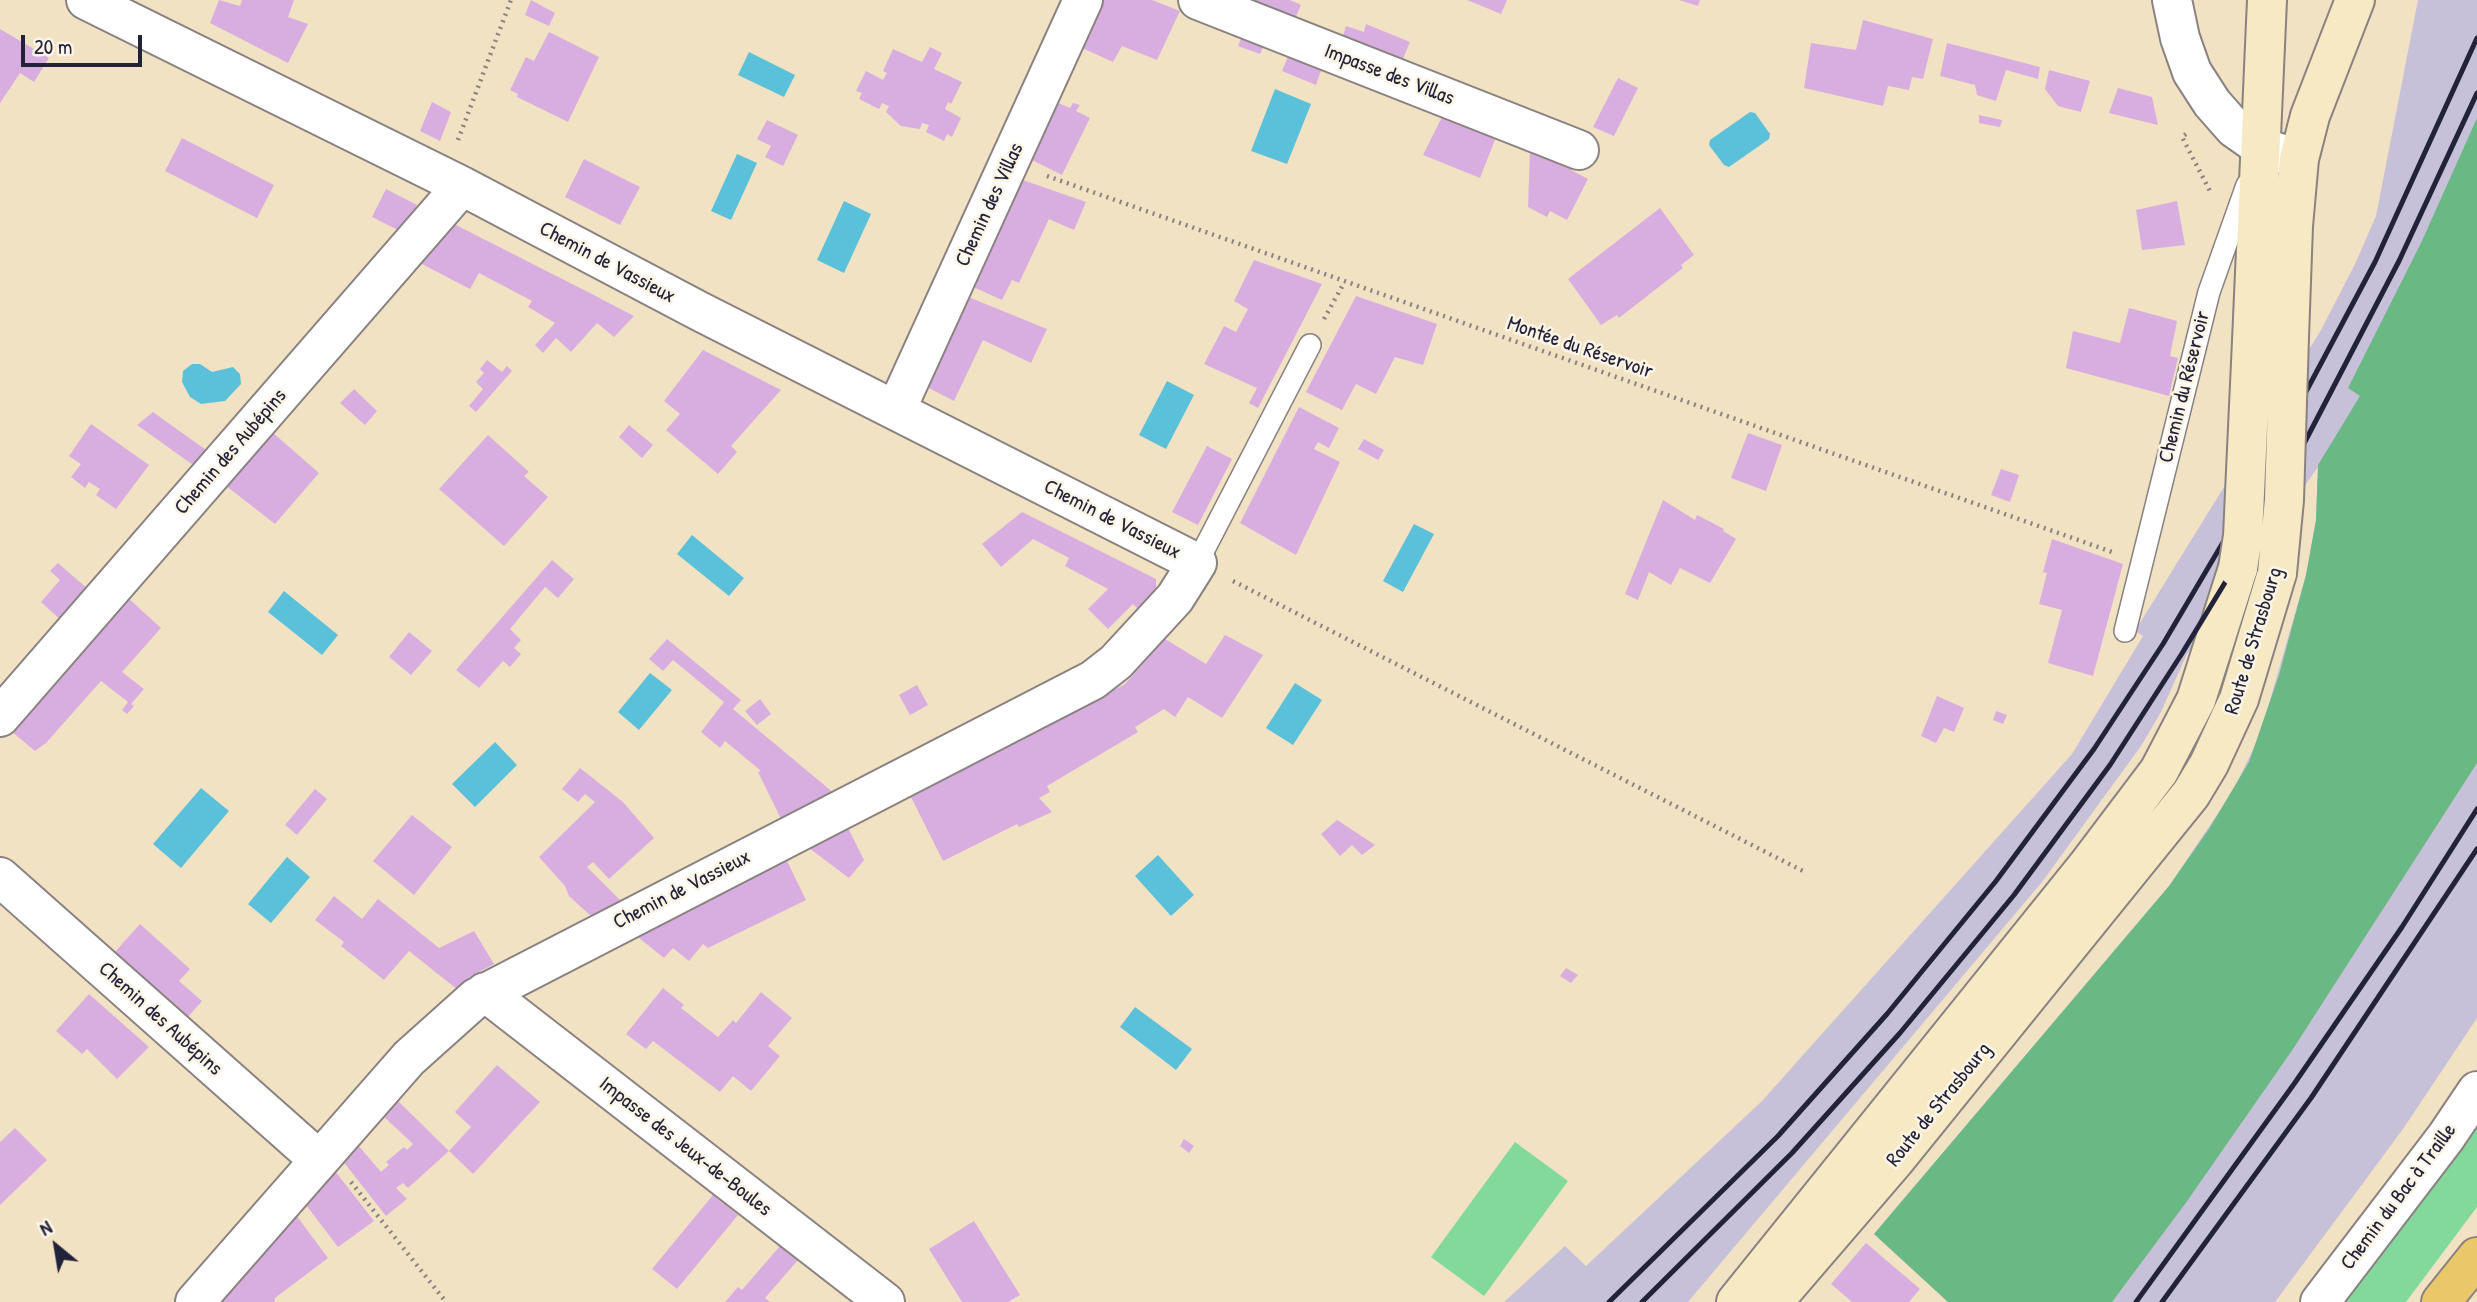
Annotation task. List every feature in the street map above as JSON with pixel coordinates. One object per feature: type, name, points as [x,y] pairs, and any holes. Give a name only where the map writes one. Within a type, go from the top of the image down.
[{"type":"highway","points":[[2441,1302],[2477,1257]]},
{"type":"highway","points":[[2462,1302],[2477,1281]]},
{"type":"main road","name":"Route de Strasbourg","points":[[1773,1302],[1895,1160],[2191,793],[2209,764],[2239,699],[2277,573],[2284,500],[2271,339],[2261,147],[2267,0]]},
{"type":"main road","name":"Route de Strasbourg","points":[[1736,1302],[2088,865],[2159,771],[2196,700],[2238,568],[2271,339],[2293,226],[2300,159],[2310,116],[2355,0]]},
{"type":"street","name":"Chemin de Vassieux","points":[[86,0],[453,181],[701,312],[1197,563],[1175,598],[1116,662],[1093,680],[485,992],[409,1058],[195,1302]]},
{"type":"street","name":"Chemin des Villas","points":[[896,410],[1083,0]]},
{"type":"street","name":"Impasse des Villas","points":[[1199,0],[1579,150]]},
{"type":"street","points":[[2172,0],[2180,38],[2192,72],[2216,107],[2234,128],[2261,147],[2300,159]]},
{"type":"street","name":"Chemin des Aubépins","points":[[0,717],[453,181]]},
{"type":"street","name":"Chemin des Aubépins","points":[[0,877],[323,1156]]},
{"type":"street","name":"Impasse des Jeux-de-Boules","points":[[485,992],[885,1302]]},
{"type":"street","name":"Chemin du Bac à Traille","points":[[2320,1302],[2446,1137],[2477,1091]]},
{"type":"lane","name":"Chemin du Réservoir","points":[[2125,631],[2140,561],[2209,292],[2261,147]]},
{"type":"lane","points":[[1197,563],[1310,345]]},
{"type":"path","points":[[453,181],[511,0]]},
{"type":"path","points":[[2216,107],[2182,137],[2231,231]]},
{"type":"path","name":"Montée du Réservoir","points":[[1010,163],[1344,283],[2140,561]]},
{"type":"path","points":[[1310,345],[1344,283]]},
{"type":"path","points":[[1197,563],[1803,871]]},
{"type":"path","points":[[323,1156],[446,1302]]},
{"type":"shaded area","points":[[2418,0],[2477,0],[2477,1018],[2403,1129],[2275,1302],[1948,1302],[1874,1234],[2169,886],[2233,791],[2260,735],[2306,575],[2316,520],[2318,467],[2187,654],[2161,712],[2141,746],[2042,882],[1688,1302],[1504,1302],[1565,1246],[1586,1266],[1762,1101],[2072,754],[2143,636],[2135,631],[2321,330],[2355,264],[2376,216]]},
{"type":"green space","points":[[2477,118],[2477,763],[2293,1049],[2185,1204],[2112,1302],[1948,1302],[1874,1234],[2169,886],[2209,829],[2249,762],[2279,675],[2306,575],[2316,520],[2318,465],[2360,396],[2348,388],[2421,243]]},
{"type":"green space","points":[[2477,1101],[2477,1207],[2406,1302],[2339,1302]]},
{"type":"green space","points":[[1515,1142],[1568,1181],[1484,1296],[1431,1257]]},
{"type":"water","points":[[749,52],[795,75],[784,97],[738,75]]},
{"type":"water","points":[[1275,89],[1311,104],[1287,164],[1251,151]]},
{"type":"water","points":[[1750,112],[1755,113],[1770,134],[1769,139],[1729,167],[1724,165],[1709,145],[1710,140]]},
{"type":"water","points":[[737,154],[757,163],[731,220],[711,211]]},
{"type":"water","points":[[844,201],[871,214],[844,273],[817,260]]},
{"type":"water","points":[[192,364],[200,364],[212,372],[233,367],[240,374],[241,384],[225,401],[201,404],[190,397],[182,382],[183,371]]},
{"type":"water","points":[[1167,381],[1194,395],[1166,449],[1139,435]]},
{"type":"water","points":[[1414,524],[1434,534],[1403,592],[1383,581]]},
{"type":"water","points":[[692,535],[744,578],[729,596],[677,554]]},
{"type":"water","points":[[284,591],[338,635],[322,655],[268,612]]},
{"type":"water","points":[[650,673],[672,690],[639,730],[618,712]]},
{"type":"water","points":[[1295,683],[1322,700],[1293,745],[1266,728]]},
{"type":"water","points":[[495,742],[517,765],[475,807],[452,784]]},
{"type":"water","points":[[201,788],[229,811],[181,868],[153,844]]},
{"type":"water","points":[[1158,855],[1194,895],[1171,916],[1135,876]]},
{"type":"water","points":[[287,857],[310,877],[271,923],[248,904]]},
{"type":"water","points":[[1135,1007],[1192,1049],[1176,1070],[1120,1027]]},
{"type":"building","points":[[219,0],[240,6],[242,0],[294,0],[288,17],[308,24],[288,63],[210,23]]},
{"type":"building","points":[[531,0],[555,13],[549,26],[525,15]]},
{"type":"building","points":[[1102,0],[1152,0],[1180,11],[1157,60],[1122,46],[1113,62],[1080,47]]},
{"type":"building","points":[[1236,0],[1290,0],[1301,5],[1293,23]]},
{"type":"building","points":[[1467,0],[1507,0],[1501,14]]},
{"type":"building","points":[[1679,0],[1700,0],[1698,6]]},
{"type":"building","points":[[1863,20],[1933,39],[1923,79],[1912,77],[1909,90],[1888,86],[1883,106],[1804,88],[1811,43],[1856,50]]},
{"type":"building","points":[[1366,24],[1410,42],[1400,66],[1341,42],[1346,26],[1364,32]]},
{"type":"building","points":[[0,29],[49,58],[34,82],[20,73],[0,103]]},
{"type":"building","points":[[549,32],[599,57],[568,122],[517,97],[518,94],[510,90],[526,57],[534,61]]},
{"type":"building","points":[[1242,36],[1264,45],[1260,54],[1238,46]]},
{"type":"building","points":[[1947,43],[2040,67],[2038,79],[2006,70],[1996,101],[1977,95],[1975,85],[1940,76]]},
{"type":"building","points":[[930,47],[942,53],[934,69],[962,82],[951,104],[948,102],[945,109],[961,118],[952,137],[947,134],[944,141],[926,132],[929,125],[922,123],[920,129],[901,126],[886,112],[889,106],[882,103],[879,109],[859,99],[862,93],[856,91],[866,71],[883,80],[887,73],[883,71],[893,49],[922,62]]},
{"type":"building","points":[[1289,54],[1322,68],[1316,85],[1282,71]]},
{"type":"building","points":[[2049,70],[2090,81],[2081,112],[2058,106],[2045,89]]},
{"type":"building","points":[[1618,78],[1638,88],[1614,136],[1593,127]]},
{"type":"building","points":[[2118,88],[2152,97],[2158,125],[2109,113]]},
{"type":"building","points":[[432,102],[451,112],[440,141],[420,131]]},
{"type":"building","points":[[1056,102],[1070,108],[1073,103],[1080,105],[1076,111],[1090,118],[1062,175],[1030,159]]},
{"type":"building","points":[[1443,115],[1496,137],[1480,178],[1423,155]]},
{"type":"building","points":[[1979,115],[2002,120],[2000,127],[1979,123]]},
{"type":"building","points":[[767,120],[798,135],[783,166],[765,157],[771,146],[757,139]]},
{"type":"building","points":[[182,138],[274,185],[257,218],[165,171]]},
{"type":"building","points":[[1530,150],[1573,167],[1571,170],[1588,179],[1567,220],[1550,211],[1547,217],[1528,207]]},
{"type":"building","points":[[584,159],[640,187],[620,225],[565,197]]},
{"type":"building","points":[[1020,179],[1086,202],[1074,230],[1049,219],[1019,283],[1012,280],[1002,300],[971,286]]},
{"type":"building","points":[[386,189],[417,205],[404,233],[372,217]]},
{"type":"building","points":[[2177,201],[2185,245],[2142,250],[2136,210]]},
{"type":"building","points":[[1660,208],[1694,255],[1681,265],[1683,268],[1619,318],[1617,315],[1601,325],[1568,279]]},
{"type":"building","points":[[454,224],[634,316],[614,337],[597,323],[571,352],[556,338],[543,353],[535,345],[555,323],[528,307],[532,301],[479,273],[470,289],[420,263]]},
{"type":"building","points":[[1254,260],[1322,284],[1258,408],[1249,403],[1257,388],[1204,364],[1224,326],[1236,332],[1248,309],[1234,301]]},
{"type":"building","points":[[966,296],[1047,329],[1031,363],[983,340],[954,401],[925,386]]},
{"type":"building","points":[[1356,296],[1437,324],[1423,365],[1395,357],[1376,394],[1356,384],[1342,410],[1306,392]]},
{"type":"building","points":[[2129,308],[2177,321],[2170,356],[2178,358],[2169,396],[2066,368],[2073,331],[2120,343]]},
{"type":"building","points":[[703,350],[781,390],[731,446],[737,452],[718,474],[666,430],[680,414],[664,401]]},
{"type":"building","points":[[487,360],[502,372],[507,366],[512,371],[476,412],[469,406],[483,389],[476,382],[484,373],[480,369]]},
{"type":"building","points":[[354,389],[377,411],[365,425],[340,403]]},
{"type":"building","points":[[1299,407],[1339,428],[1329,448],[1318,442],[1314,449],[1340,462],[1296,555],[1240,523]]},
{"type":"building","points":[[153,412],[206,450],[193,465],[137,425]]},
{"type":"building","points":[[91,424],[149,465],[116,509],[96,495],[100,489],[89,482],[85,488],[71,477],[81,464],[69,456]]},
{"type":"building","points":[[629,425],[653,445],[642,458],[619,437]]},
{"type":"building","points":[[272,432],[319,473],[275,524],[225,485]]},
{"type":"building","points":[[1748,433],[1782,445],[1766,491],[1731,478]]},
{"type":"building","points":[[488,435],[529,472],[524,476],[548,497],[504,546],[439,489]]},
{"type":"building","points":[[1364,439],[1384,450],[1378,460],[1358,449]]},
{"type":"building","points":[[1207,446],[1232,459],[1198,525],[1172,512]]},
{"type":"building","points":[[2001,469],[2019,475],[2010,502],[1991,495]]},
{"type":"building","points":[[1663,500],[1695,520],[1697,515],[1724,529],[1723,531],[1736,539],[1710,583],[1680,568],[1671,585],[1649,572],[1638,600],[1625,594]]},
{"type":"building","points":[[1022,512],[1156,579],[1156,591],[1138,609],[1133,604],[1108,629],[1088,609],[1108,589],[1065,566],[1069,558],[1033,539],[1001,567],[982,544]]},
{"type":"building","points":[[2052,539],[2123,564],[2093,676],[2048,663],[2062,610],[2039,604],[2047,573],[2043,572]]},
{"type":"building","points":[[552,560],[574,579],[558,598],[545,587],[510,629],[521,640],[514,648],[521,654],[510,667],[503,661],[479,688],[456,670]]},
{"type":"building","points":[[58,563],[89,590],[62,621],[41,602],[60,580],[50,571]]},
{"type":"building","points":[[127,597],[161,628],[122,672],[144,689],[131,704],[134,706],[127,714],[122,710],[128,702],[101,681],[46,743],[35,751],[11,731]]},
{"type":"building","points":[[409,632],[432,651],[411,675],[389,657]]},
{"type":"building","points":[[1225,635],[1263,655],[1222,718],[1188,697],[1175,717],[1164,709],[1135,727],[1138,732],[1047,786],[1050,792],[1039,798],[1052,812],[1019,827],[1017,824],[943,861],[911,797],[1125,684],[1165,639],[1206,664]]},
{"type":"building","points":[[667,639],[741,700],[733,709],[835,794],[782,821],[758,772],[761,771],[725,741],[720,748],[701,732],[724,702],[673,660],[663,671],[649,659]]},
{"type":"building","points":[[917,685],[928,705],[910,715],[899,695]]},
{"type":"building","points":[[1937,696],[1964,708],[1954,732],[1944,728],[1936,743],[1921,736]]},
{"type":"building","points":[[760,699],[771,714],[757,725],[745,711]]},
{"type":"building","points":[[1996,711],[2007,715],[2003,724],[1993,720]]},
{"type":"building","points":[[580,768],[623,802],[654,838],[609,879],[593,862],[587,867],[621,901],[592,917],[569,896],[565,886],[539,857],[595,802],[585,794],[578,802],[562,789]]},
{"type":"building","points":[[315,789],[327,799],[297,835],[285,825]]},
{"type":"building","points":[[412,815],[452,847],[414,895],[373,861]]},
{"type":"building","points":[[1337,820],[1375,845],[1362,855],[1352,845],[1340,856],[1321,834]]},
{"type":"building","points":[[848,828],[864,860],[849,878],[809,848]]},
{"type":"building","points":[[786,859],[806,900],[708,948],[703,944],[689,961],[673,948],[664,958],[634,934]]},
{"type":"building","points":[[334,896],[362,919],[378,899],[439,948],[474,931],[494,964],[473,975],[458,990],[409,951],[384,980],[341,946],[344,942],[315,920]]},
{"type":"building","points":[[140,924],[190,969],[179,981],[202,1001],[187,1018],[114,953]]},
{"type":"building","points":[[1566,968],[1578,975],[1571,983],[1560,976]]},
{"type":"building","points":[[663,988],[684,1005],[681,1008],[718,1037],[733,1020],[736,1023],[761,992],[792,1018],[768,1046],[780,1056],[751,1091],[733,1076],[720,1092],[653,1041],[646,1049],[626,1034]]},
{"type":"building","points":[[89,994],[149,1047],[117,1079],[87,1049],[82,1054],[56,1031]]},
{"type":"building","points":[[497,1065],[540,1102],[473,1174],[449,1151],[471,1127],[455,1112]]},
{"type":"building","points":[[396,1099],[449,1151],[408,1188],[403,1183],[396,1188],[407,1199],[386,1216],[342,1160],[357,1144],[381,1172],[389,1165],[386,1162],[404,1147],[407,1150],[413,1144],[382,1115]]},
{"type":"building","points":[[15,1128],[47,1160],[0,1205],[0,1142]]},
{"type":"building","points":[[1184,1139],[1194,1146],[1189,1153],[1180,1146]]},
{"type":"building","points":[[335,1171],[374,1221],[338,1247],[306,1205]]},
{"type":"building","points":[[713,1195],[738,1215],[677,1289],[652,1269]]},
{"type":"building","points":[[296,1215],[328,1258],[275,1298],[274,1302],[221,1302]]},
{"type":"building","points":[[974,1221],[1020,1295],[1008,1302],[962,1302],[929,1249]]},
{"type":"building","points":[[1866,1243],[1920,1289],[1909,1302],[1852,1302],[1831,1284]]},
{"type":"building","points":[[780,1246],[798,1260],[765,1298],[770,1302],[725,1302],[738,1287],[742,1290]]},
{"type":"railway","points":[[1609,1302],[1778,1136],[1887,1014],[1996,881],[2094,749],[2163,644],[2251,495],[2375,262],[2477,38]]},
{"type":"railway","points":[[1642,1302],[1792,1153],[1900,1033],[2014,895],[2110,765],[2271,507],[2399,261],[2477,93]]},
{"type":"railway","points":[[2136,1302],[2294,1084],[2402,927],[2477,809]]},
{"type":"railway","points":[[2162,1302],[2311,1098],[2477,849]]}]
